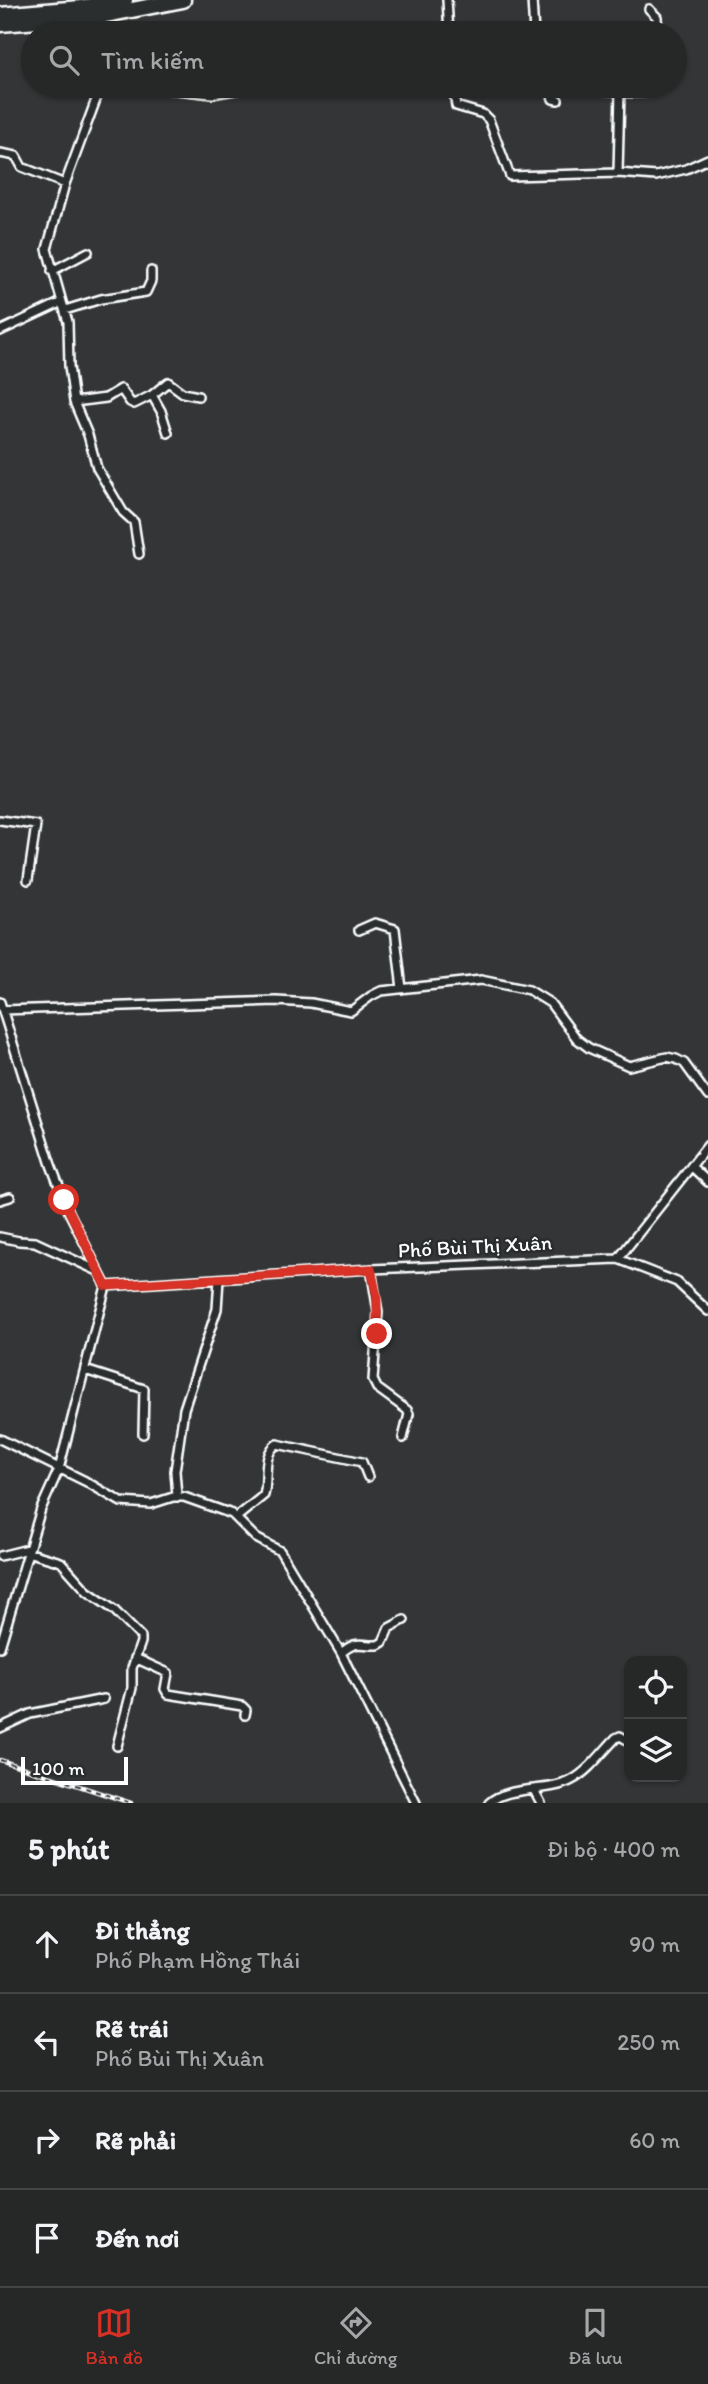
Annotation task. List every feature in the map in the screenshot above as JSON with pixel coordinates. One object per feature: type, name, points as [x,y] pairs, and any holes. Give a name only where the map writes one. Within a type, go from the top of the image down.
[{"type":"highway","points":[[0,15],[183,0]]},
{"type":"highway","points":[[38,21],[101,16],[129,3]]},
{"type":"highway","points":[[0,24],[21,22]]},
{"type":"street","points":[[447,0],[448,21]]},
{"type":"street","points":[[533,0],[534,21]]},
{"type":"street","points":[[649,9],[657,21]]},
{"type":"street","points":[[101,16],[102,21]]},
{"type":"street","points":[[97,98],[65,184],[47,248],[68,322],[69,366],[74,402],[97,468],[123,512],[134,522],[139,554]]},
{"type":"street","points":[[455,98],[456,106],[483,114],[489,120],[510,176],[618,173],[663,175],[708,159]]},
{"type":"street","points":[[552,98],[558,100]]},
{"type":"street","points":[[618,173],[620,98]]},
{"type":"street","points":[[0,153],[16,156],[22,167],[65,184]]},
{"type":"street","points":[[52,271],[88,252]]},
{"type":"street","points":[[0,331],[64,306],[146,292],[151,281],[151,271]]},
{"type":"street","points":[[74,402],[106,398],[121,389],[131,404],[152,395],[168,382],[183,393],[198,396]]},
{"type":"street","points":[[152,395],[168,433]]},
{"type":"street","points":[[0,820],[36,825],[27,880]]},
{"type":"street","points":[[359,930],[375,923],[395,929],[402,989]]},
{"type":"street","points":[[0,1647],[41,1509],[60,1469],[106,1286],[69,1212],[51,1165],[1,1006],[276,1001],[311,1003],[351,1011],[375,993],[481,980],[529,990],[550,1003],[577,1039],[589,1048],[629,1066],[667,1057],[684,1063],[708,1096]]},
{"type":"street","points":[[708,1145],[618,1259],[677,1282],[708,1311]]},
{"type":"street","points":[[692,1167],[708,1182]]},
{"type":"street","points":[[0,1200],[10,1197]]},
{"type":"street","points":[[0,1237],[35,1242],[98,1271]]},
{"type":"street","name":"Phố Bùi Thị Xuân","points":[[106,1286],[371,1269],[618,1259]]},
{"type":"street","points":[[371,1269],[377,1297],[378,1324],[373,1380],[377,1388],[407,1409],[409,1414],[403,1438]]},
{"type":"street","points":[[177,1496],[176,1465],[184,1409],[217,1309],[219,1279]]},
{"type":"street","points":[[85,1370],[144,1389],[143,1434]]},
{"type":"street","points":[[0,1439],[128,1504],[151,1504],[177,1496],[237,1517],[256,1538],[275,1547],[284,1555],[341,1653],[416,1803]]},
{"type":"street","points":[[237,1517],[264,1494],[267,1464],[272,1446],[277,1444],[357,1460],[362,1462],[368,1477]]},
{"type":"street","points":[[0,1556],[27,1551],[61,1562],[91,1594],[114,1610],[141,1637],[132,1668],[132,1688],[117,1746]]},
{"type":"street","points":[[341,1653],[359,1642],[379,1646],[389,1628],[404,1620]]},
{"type":"street","points":[[135,1658],[168,1673],[165,1689],[168,1694],[242,1706],[246,1710],[245,1715]]},
{"type":"street","points":[[0,1728],[30,1714],[104,1699]]},
{"type":"street","points":[[489,1803],[502,1794],[534,1790],[574,1779],[618,1736],[624,1739]]},
{"type":"street","points":[[534,1790],[541,1803]]},
{"type":"railway","points":[[0,1760],[131,1803]]},
{"type":"route","points":[[64,1200],[106,1286],[371,1269],[377,1297],[377,1334]]}]
